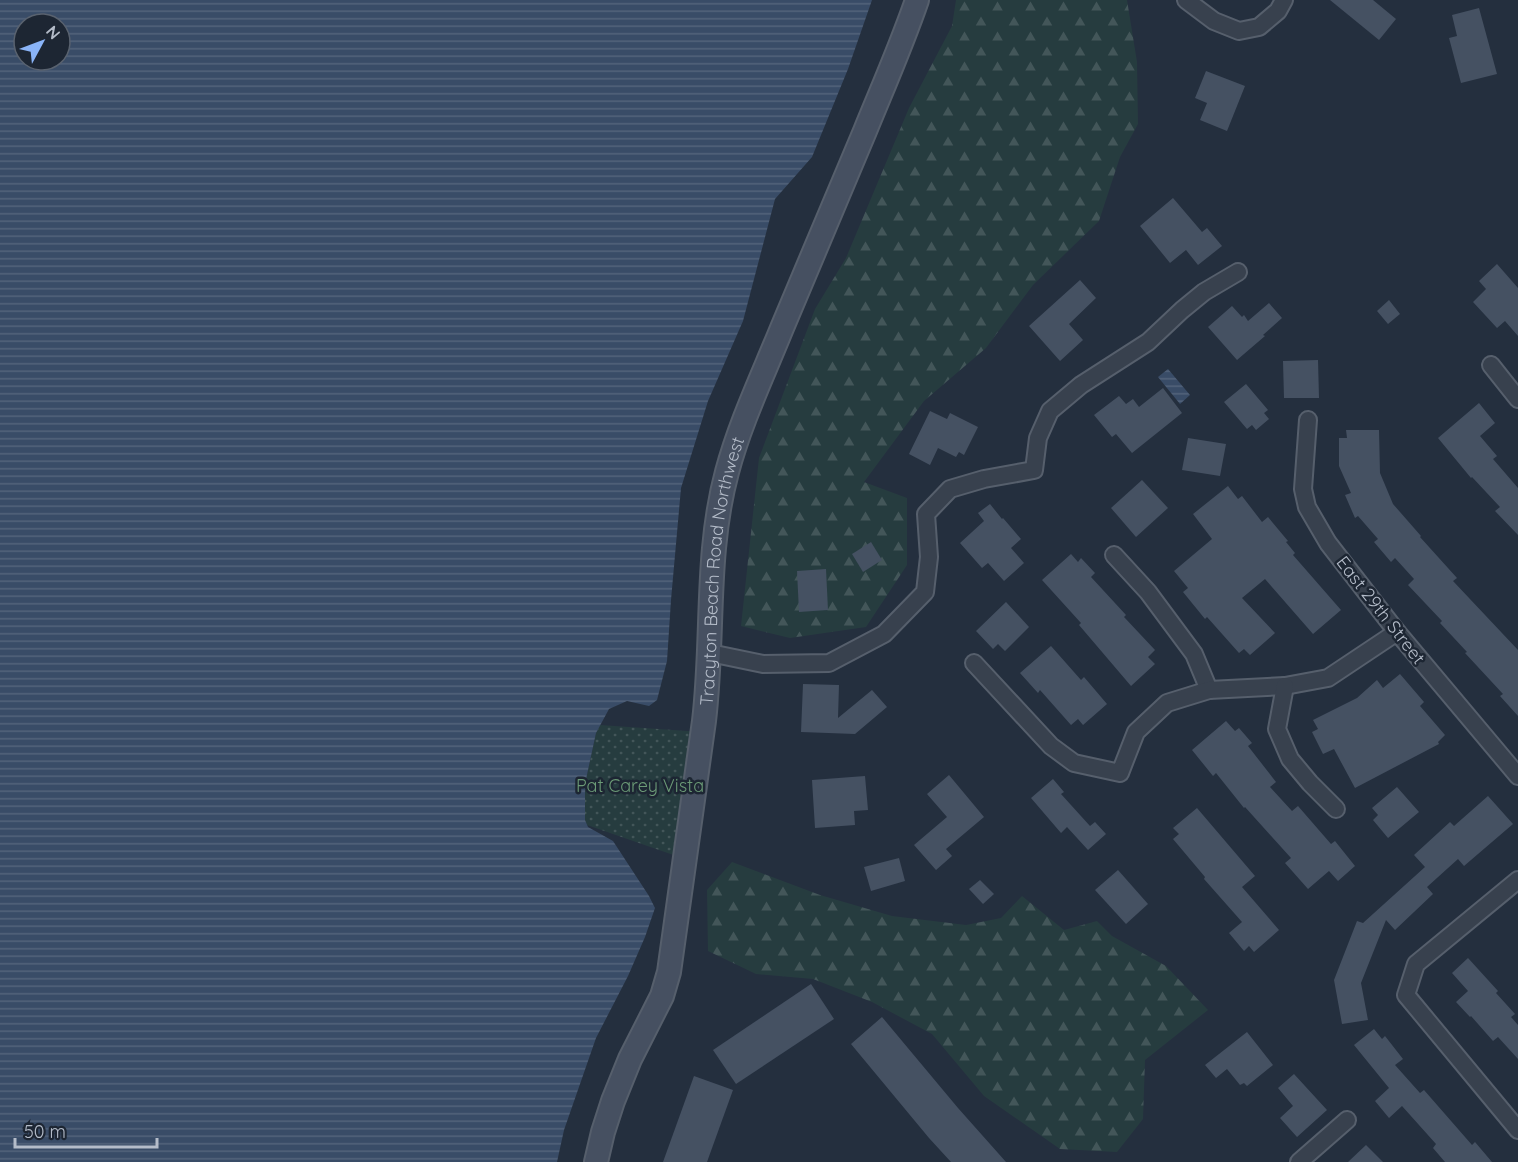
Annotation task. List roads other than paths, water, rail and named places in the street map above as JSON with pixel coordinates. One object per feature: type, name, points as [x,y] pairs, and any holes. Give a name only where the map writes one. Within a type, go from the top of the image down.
[{"type":"main road","name":"Tracyton Beach Road Northwest","points":[[596,1162],[613,1101],[630,1059],[662,996],[669,972],[704,721],[710,653],[715,541],[727,472],[762,376],[896,56],[917,0]]},
{"type":"street","points":[[1185,0],[1214,21],[1239,31],[1259,27],[1278,11],[1284,0]]},
{"type":"street","points":[[710,653],[763,664],[829,663],[884,634],[925,592],[929,557],[926,514],[950,489],[984,479],[1034,470],[1038,438],[1050,411],[1081,385],[1148,342],[1204,292],[1238,272]]},
{"type":"street","points":[[1491,365],[1518,399]]},
{"type":"street","name":"East 29th Street","points":[[1308,420],[1303,489],[1307,507],[1328,543],[1397,632],[1518,776]]},
{"type":"street","points":[[1114,555],[1148,592],[1194,654],[1209,690]]},
{"type":"street","points":[[974,663],[1052,746],[1074,763],[1120,773],[1136,732],[1167,703],[1209,690],[1285,686],[1328,678],[1397,632]]},
{"type":"street","points":[[1285,686],[1277,729],[1290,759],[1336,809]]},
{"type":"street","points":[[1518,880],[1416,964],[1406,995],[1518,1131]]},
{"type":"street","points":[[1299,1162],[1347,1120]]},
{"type":"water","points":[[0,0],[872,0],[848,69],[812,157],[775,199],[743,321],[708,401],[681,488],[667,661],[657,700],[649,706],[627,701],[609,709],[596,733],[585,784],[585,820],[588,827],[613,841],[655,908],[628,976],[596,1038],[564,1130],[557,1162],[0,1162]]},
{"type":"water","points":[[1168,369],[1190,395],[1180,404],[1158,377]]},
{"type":"park label","name":"Pat Carey Vista","points":[[640,785]]}]
